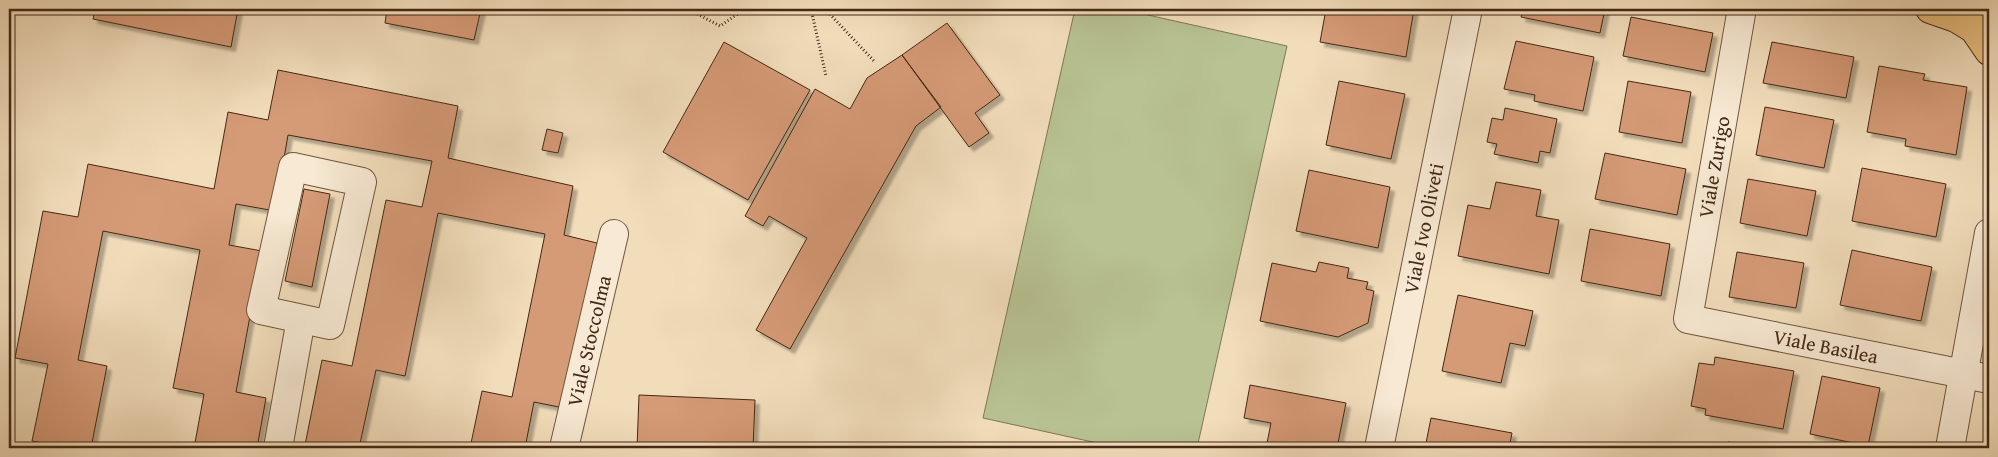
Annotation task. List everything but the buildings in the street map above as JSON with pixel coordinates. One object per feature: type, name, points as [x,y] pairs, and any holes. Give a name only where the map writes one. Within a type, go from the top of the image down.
[{"type":"main road","points":[[1930,9],[1956,18],[1978,30]]},
{"type":"street","name":"Viale Ivo Oliveti","points":[[1379,448],[1468,9]]},
{"type":"street","name":"Viale Zurigo","points":[[1688,319],[1741,14]]},
{"type":"street","points":[[293,167],[362,182],[330,325],[301,319],[261,310],[293,167]]},
{"type":"street","points":[[1950,448],[1989,233]]},
{"type":"street","name":"Viale Stoccolma","points":[[564,448],[614,234]]},
{"type":"street","points":[[278,448],[301,319]]},
{"type":"street","name":"Viale Basilea","points":[[1688,319],[1989,379]]},
{"type":"path","points":[[688,9],[720,26],[745,9]]},
{"type":"path","points":[[811,9],[826,76]]},
{"type":"path","points":[[825,9],[874,61]]},
{"type":"green space","points":[[1075,9],[1121,9],[1287,46],[1197,448],[1120,448],[983,418]]}]
